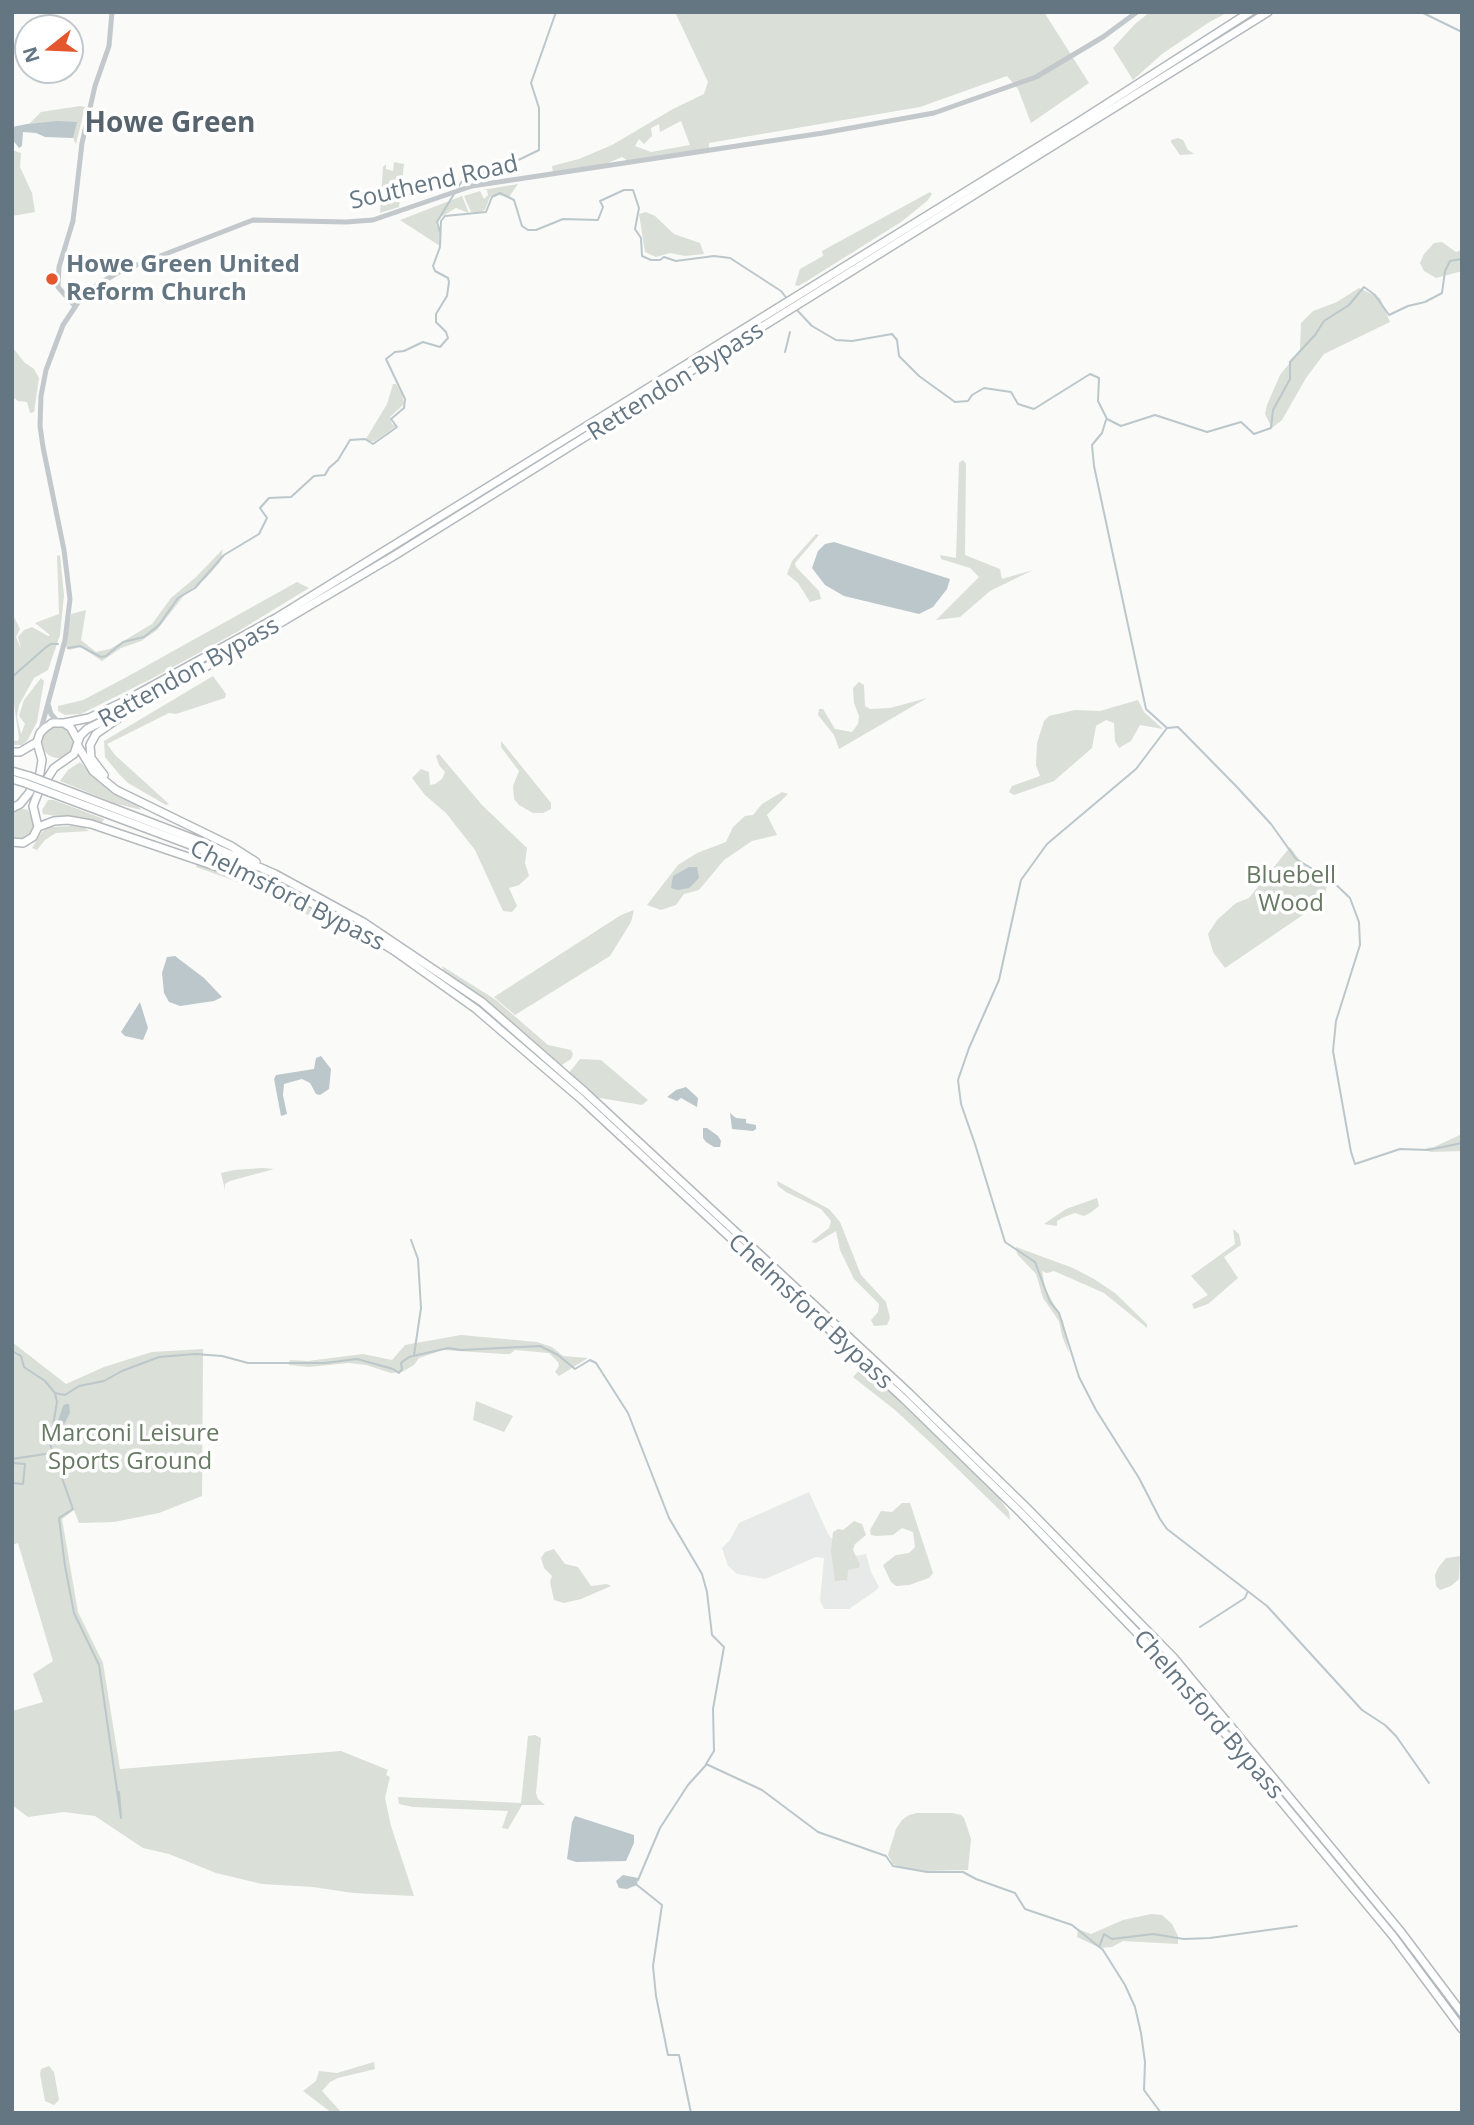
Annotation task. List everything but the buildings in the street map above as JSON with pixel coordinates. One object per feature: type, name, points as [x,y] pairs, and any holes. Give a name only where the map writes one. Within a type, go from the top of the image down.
[{"type":"highway","name":"Rettendon Bypass","points":[[38,827],[33,806],[38,793],[48,774],[74,754],[87,729],[140,704],[231,653],[380,564],[779,318],[809,294],[1250,12]]},
{"type":"highway","name":"Rettendon Bypass","points":[[40,733],[49,725],[89,719],[242,639],[774,310],[809,294],[1268,12]]},
{"type":"highway","points":[[140,704],[96,734],[89,752],[105,776],[144,802]]},
{"type":"highway","points":[[61,722],[71,728],[86,762],[104,782],[231,846],[275,874]]},
{"type":"highway","points":[[12,808],[20,804],[29,793],[40,773],[42,760],[37,742],[40,733]]},
{"type":"highway","points":[[12,752],[20,752],[37,742]]},
{"type":"highway","name":"Chelmsford Bypass","points":[[12,771],[27,780],[177,832],[275,874],[363,922],[482,1002],[585,1092],[909,1393],[1027,1507],[1174,1658],[1401,1932],[1462,2013]]},
{"type":"highway","name":"Chelmsford Bypass","points":[[12,779],[27,780]]},
{"type":"highway","name":"Chelmsford Bypass","points":[[51,788],[193,846],[283,888],[349,923],[393,950],[476,1009],[582,1100],[924,1418],[1021,1513],[1169,1666],[1384,1925],[1462,2029]]},
{"type":"highway","points":[[12,842],[26,842],[38,827],[54,821],[68,820],[91,824],[283,888]]},
{"type":"street","points":[[75,306],[58,287],[59,267],[73,221],[82,143],[95,86],[109,46],[112,12]]},
{"type":"street","name":"Southend Road","points":[[48,704],[65,639],[69,611],[69,579],[43,447],[43,380],[55,343],[75,306],[97,285],[119,272],[254,220],[373,220],[472,186],[823,133],[934,113],[1036,77],[1103,37],[1137,12]]},
{"type":"street","points":[[48,704],[51,715],[61,722]]},
{"type":"street","points":[[40,733],[48,704]]},
{"type":"shaded area","points":[[57,121],[77,122],[73,138],[45,137],[23,132],[22,146],[19,148],[12,139],[12,127]]},
{"type":"shaded area","points":[[834,542],[950,579],[947,589],[933,607],[919,614],[844,596],[825,585],[812,568],[818,551],[825,544]]},
{"type":"shaded area","points":[[689,867],[697,867],[699,878],[689,888],[671,888],[673,876]]},
{"type":"shaded area","points":[[175,956],[204,978],[222,997],[214,1001],[180,1006],[169,1002],[164,993],[162,973],[167,957]]},
{"type":"shaded area","points":[[140,1002],[148,1028],[143,1040],[125,1036],[121,1032]]},
{"type":"shaded area","points":[[321,1056],[331,1069],[329,1089],[320,1095],[316,1094],[310,1083],[302,1079],[284,1084],[287,1114],[281,1116],[274,1079],[276,1075],[314,1069],[316,1058]]},
{"type":"shaded area","points":[[686,1087],[698,1098],[697,1107],[681,1098],[677,1101],[667,1097]]},
{"type":"shaded area","points":[[730,1113],[736,1118],[746,1119],[746,1123],[756,1125],[756,1129],[732,1129]]},
{"type":"shaded area","points":[[703,1128],[718,1136],[720,1147],[706,1142]]},
{"type":"shaded area","points":[[66,1404],[69,1404],[70,1413],[61,1430],[57,1430],[57,1423]]},
{"type":"shaded area","points":[[809,1492],[828,1534],[849,1557],[866,1554],[879,1587],[849,1609],[824,1609],[820,1601],[824,1558],[816,1557],[765,1579],[737,1574],[728,1566],[722,1548],[730,1540],[739,1523]]},
{"type":"shaded area","points":[[575,1816],[634,1835],[634,1843],[626,1861],[576,1862],[567,1859]]},
{"type":"shaded area","points":[[623,1875],[638,1878],[637,1885],[627,1889],[619,1888],[616,1881]]},
{"type":"green space","points":[[675,12],[1044,12],[1089,83],[1031,123],[1018,89],[1007,76],[920,107],[709,143],[709,150],[628,161],[622,157],[601,166],[553,173],[552,166],[579,159],[612,145],[704,94],[708,82]],"holes":[[[681,121],[690,145],[651,152],[635,146],[639,139],[644,144],[652,136],[651,128],[659,124],[660,132]]]},
{"type":"green space","points":[[1150,12],[1228,12],[1162,54],[1133,80],[1113,48]]},
{"type":"green space","points":[[85,107],[76,144],[73,138],[74,126],[50,122],[29,124],[41,112]]},
{"type":"green space","points":[[1178,138],[1183,140],[1188,150],[1194,154],[1180,155],[1171,142]]},
{"type":"green space","points":[[12,150],[21,153],[20,167],[32,193],[35,212],[12,216]]},
{"type":"green space","points":[[394,162],[404,164],[399,207],[380,213],[383,167],[386,164],[386,169],[393,171]]},
{"type":"green space","points":[[518,184],[509,197],[490,197],[485,210],[480,212],[471,212],[464,196],[480,191],[484,199],[488,195],[487,190],[482,190]]},
{"type":"green space","points":[[930,192],[932,194],[927,201],[901,222],[807,281],[795,285],[800,269],[823,256],[822,251]]},
{"type":"green space","points":[[462,196],[469,213],[456,208],[439,218],[436,224],[441,234],[440,246],[400,220]]},
{"type":"green space","points":[[646,212],[655,216],[674,234],[700,243],[704,254],[685,256],[670,253],[656,257],[645,252],[639,214]]},
{"type":"green space","points":[[1442,242],[1456,252],[1462,250],[1462,271],[1436,278],[1424,271],[1420,263],[1434,243]]},
{"type":"green space","points":[[1359,288],[1380,298],[1390,322],[1324,354],[1306,378],[1282,420],[1272,428],[1265,414],[1267,405],[1280,375],[1300,350],[1301,323],[1313,311],[1337,302]]},
{"type":"green space","points":[[12,347],[25,363],[34,369],[39,378],[34,412],[30,413],[27,402],[18,401],[12,396]]},
{"type":"green space","points":[[393,384],[396,384],[402,394],[404,404],[390,417],[392,424],[396,426],[375,441],[369,442],[366,439],[387,404]]},
{"type":"green space","points":[[963,460],[966,464],[965,555],[1000,569],[1002,579],[1033,570],[990,591],[960,617],[936,620],[979,577],[970,568],[941,559],[940,555],[956,558],[959,463]]},
{"type":"green space","points":[[816,534],[819,535],[795,563],[819,591],[821,599],[810,602],[798,583],[787,574],[792,561]]},
{"type":"green space","points":[[223,549],[220,562],[206,578],[185,594],[157,630],[141,641],[121,648],[102,661],[81,647],[69,650],[65,646],[71,614],[86,610],[81,640],[96,652],[110,649],[152,624],[171,598]]},
{"type":"green space","points":[[60,555],[64,595],[60,635],[48,670],[34,678],[19,705],[17,717],[21,734],[25,724],[19,716],[24,700],[41,678],[44,681],[37,722],[27,741],[22,745],[12,745],[12,740],[18,741],[19,738],[14,704],[12,705],[12,613],[20,629],[16,637],[21,649],[18,637],[24,630],[32,627],[50,635],[35,623],[59,614],[57,556]]},
{"type":"green space","points":[[297,582],[309,588],[237,632],[153,678],[81,714],[65,715],[58,711],[58,706],[83,700]]},
{"type":"green space","points":[[213,676],[226,694],[225,698],[176,714],[169,713],[107,744],[115,755],[169,804],[166,805],[128,783],[119,774],[105,757],[104,741]]},
{"type":"green space","points":[[859,682],[864,685],[865,706],[870,709],[890,708],[927,698],[839,749],[834,735],[818,715],[819,709],[823,709],[835,729],[852,732],[858,724],[859,716],[854,703],[853,688]]},
{"type":"green space","points":[[1138,700],[1144,712],[1163,729],[1140,725],[1131,741],[1119,748],[1115,741],[1114,723],[1106,720],[1096,726],[1092,748],[1054,781],[1014,795],[1009,792],[1012,786],[1040,776],[1036,765],[1037,743],[1044,721],[1049,716],[1075,710],[1100,711]]},
{"type":"green space","points":[[58,726],[70,730],[74,742],[70,754],[58,758],[46,754],[42,742],[46,730]]},
{"type":"green space","points":[[501,741],[551,803],[551,809],[543,813],[533,813],[514,799],[513,786],[519,771],[501,747]]},
{"type":"green space","points":[[439,754],[482,805],[527,848],[525,863],[529,876],[519,885],[509,888],[517,906],[512,912],[503,911],[475,850],[446,813],[425,795],[412,778],[421,769],[429,772],[430,785],[442,779],[445,772],[436,756]]},
{"type":"green space","points":[[80,762],[99,782],[138,805],[141,810],[114,803],[60,781],[68,770]]},
{"type":"green space","points":[[782,792],[788,794],[767,815],[777,835],[752,841],[724,860],[699,890],[684,894],[676,905],[661,910],[647,905],[678,865],[697,853],[726,842],[733,827],[745,816],[753,815],[762,804]]},
{"type":"green space","points":[[48,800],[104,819],[102,823],[43,814],[42,810]]},
{"type":"green space","points":[[19,808],[28,810],[34,823],[30,834],[20,839],[12,838],[12,811]]},
{"type":"green space","points":[[50,827],[83,827],[89,831],[56,833],[45,840],[37,850],[32,848],[42,832]]},
{"type":"green space","name":"Bluebell Wood","points":[[1290,847],[1301,862],[1327,883],[1325,896],[1316,906],[1225,968],[1213,952],[1208,934],[1217,920],[1236,903],[1249,898]]},
{"type":"green space","points":[[198,862],[276,892],[345,926],[376,946],[375,948],[249,886],[196,867]]},
{"type":"green space","points":[[634,910],[631,922],[610,956],[515,1015],[494,997],[621,915]]},
{"type":"green space","points":[[442,966],[496,1000],[548,1045],[571,1050],[571,1059],[560,1066],[487,1003],[444,972]]},
{"type":"green space","points":[[580,1059],[601,1060],[648,1100],[642,1105],[594,1097],[568,1074]]},
{"type":"green space","points":[[1462,1134],[1462,1151],[1430,1152],[1426,1148],[1434,1147]]},
{"type":"green space","points":[[274,1169],[230,1181],[225,1184],[225,1190],[221,1173]]},
{"type":"green space","points":[[777,1181],[829,1209],[840,1222],[861,1275],[886,1302],[890,1318],[887,1325],[874,1326],[871,1320],[878,1312],[879,1304],[854,1279],[840,1250],[836,1231],[816,1243],[811,1242],[829,1228],[831,1221],[821,1209],[786,1192],[778,1186]]},
{"type":"green space","points":[[1097,1198],[1099,1206],[1084,1216],[1075,1213],[1057,1221],[1057,1226],[1044,1224],[1066,1209]]},
{"type":"green space","points":[[1233,1229],[1239,1234],[1241,1245],[1224,1257],[1238,1278],[1208,1304],[1194,1309],[1192,1304],[1208,1295],[1191,1276],[1235,1244]]},
{"type":"green space","points":[[1016,1247],[1073,1268],[1094,1279],[1115,1293],[1147,1324],[1147,1328],[1104,1293],[1054,1271],[1042,1271],[1045,1288],[1063,1321],[1069,1353],[1059,1321],[1043,1298],[1036,1274],[1017,1254]]},
{"type":"green space","points":[[461,1335],[537,1342],[552,1347],[563,1356],[588,1358],[559,1376],[555,1372],[559,1366],[558,1362],[549,1353],[515,1350],[504,1354],[443,1350],[419,1358],[414,1365],[402,1372],[391,1373],[349,1363],[309,1367],[289,1365],[290,1360],[308,1361],[363,1354],[392,1360],[405,1345]]},
{"type":"green space","name":"Marconi Leisure Sports Ground","points":[[12,1342],[66,1384],[104,1367],[152,1352],[203,1349],[202,1496],[159,1513],[114,1522],[79,1523],[74,1510],[62,1519],[78,1612],[103,1663],[120,1769],[341,1751],[388,1770],[386,1775],[390,1777],[385,1798],[391,1826],[414,1896],[262,1884],[216,1873],[169,1854],[143,1848],[95,1816],[64,1812],[28,1817],[12,1805],[12,1711],[43,1702],[33,1674],[53,1661],[18,1543],[12,1545]]},
{"type":"green space","points":[[863,1366],[996,1493],[1009,1512],[1010,1520],[895,1410],[853,1377]]},
{"type":"green space","points":[[476,1401],[513,1416],[504,1432],[473,1420]]},
{"type":"green space","points":[[902,1503],[910,1503],[933,1573],[929,1578],[896,1586],[891,1582],[883,1565],[896,1555],[909,1553],[915,1547],[913,1532],[902,1528],[893,1535],[876,1536],[871,1535],[870,1530],[881,1511],[892,1512]]},
{"type":"green space","points":[[854,1521],[862,1524],[866,1535],[855,1544],[853,1550],[860,1565],[848,1570],[847,1582],[835,1581],[831,1551],[833,1532],[843,1530]]},
{"type":"green space","points":[[554,1549],[565,1564],[578,1567],[591,1586],[611,1586],[581,1599],[564,1603],[554,1600],[550,1582],[552,1576],[544,1568],[541,1558],[545,1552]]},
{"type":"green space","points":[[1460,1556],[1459,1579],[1440,1590],[1436,1586],[1435,1575],[1438,1568],[1446,1558]]},
{"type":"green space","points":[[528,1736],[541,1738],[536,1793],[545,1805],[522,1805],[508,1829],[502,1828],[508,1811],[399,1804],[398,1797],[521,1803]]},
{"type":"green space","points":[[917,1813],[952,1813],[964,1818],[971,1839],[968,1870],[926,1871],[893,1864],[888,1855],[896,1829],[902,1820]]},
{"type":"green space","points":[[1151,1914],[1162,1915],[1172,1924],[1178,1936],[1178,1944],[1123,1941],[1112,1947],[1100,1948],[1077,1937],[1078,1929],[1091,1934],[1123,1920]]},
{"type":"green space","points":[[374,2062],[375,2069],[338,2078],[322,2091],[342,2113],[332,2113],[303,2091],[316,2081],[319,2071],[337,2073]]},
{"type":"green space","points":[[49,2066],[54,2072],[59,2100],[54,2105],[45,2101],[40,2074],[41,2069]]},
{"type":"waterway","points":[[457,189],[464,178],[504,167],[539,150],[539,108],[531,83],[556,12]]},
{"type":"waterway","points":[[1421,12],[1462,32]]},
{"type":"waterway","points":[[68,648],[80,646],[101,657],[123,642],[144,637],[159,625],[178,598],[195,588],[224,555],[259,534],[267,518],[260,508],[269,498],[291,497],[314,476],[325,475],[350,440],[365,439],[373,444],[397,427],[391,419],[404,408],[405,399],[386,359],[395,352],[423,342],[440,347],[448,338],[436,322],[436,314],[447,296],[449,282],[448,278],[435,271],[433,266],[440,247],[441,221],[445,216],[486,212],[492,197],[500,193],[514,200],[522,226],[528,230],[536,230],[563,219],[598,220],[603,207],[600,201],[624,190],[633,190],[639,208],[635,229],[641,238],[642,256],[651,260],[664,257],[676,261],[714,256],[730,258],[781,291],[788,300]]},
{"type":"waterway","points":[[440,232],[437,222],[454,194]]},
{"type":"waterway","points":[[796,309],[812,326],[836,340],[852,341],[892,334],[897,340],[899,356],[919,376],[955,402],[968,401],[972,395],[984,388],[1011,392],[1018,404],[1034,409],[1090,374],[1099,378],[1098,401],[1107,419],[1121,426],[1155,415],[1207,432],[1241,422],[1254,434],[1271,428],[1273,410],[1290,379],[1290,362],[1324,321],[1349,305],[1364,287],[1375,295],[1389,315],[1442,293],[1445,271],[1450,261],[1462,259]]},
{"type":"waterway","points":[[785,352],[790,332]]},
{"type":"waterway","points":[[1106,420],[1102,433],[1092,445],[1094,466],[1146,709],[1167,728],[1136,769],[1047,844],[1021,880],[999,980],[958,1080],[961,1104],[1005,1242],[1035,1262],[1050,1302],[1059,1313],[1079,1377],[1160,1519],[1167,1529],[1267,1606],[1362,1710],[1396,1736],[1429,1783]]},
{"type":"waterway","points":[[12,677],[45,648],[58,644]]},
{"type":"waterway","points":[[1167,728],[1178,727],[1271,824],[1296,859],[1331,880],[1350,898],[1359,922],[1360,945],[1336,1021],[1333,1051],[1355,1164],[1400,1149],[1428,1150],[1462,1143]]},
{"type":"waterway","points":[[411,1240],[418,1259],[421,1308],[414,1355]]},
{"type":"waterway","points":[[12,1351],[21,1356],[24,1367],[45,1381],[55,1393],[65,1395],[79,1386],[104,1381],[159,1357],[195,1354],[222,1356],[248,1363],[325,1363],[357,1359],[399,1373],[402,1369],[401,1363],[409,1357],[448,1348],[461,1350],[540,1346],[558,1355],[575,1369],[590,1360],[596,1363],[628,1413],[669,1518],[702,1574],[712,1635],[724,1647],[713,1709],[714,1751],[706,1764],[762,1790],[818,1832],[886,1856],[893,1866],[927,1872],[963,1872],[1015,1893],[1025,1909],[1072,1925],[1103,1950],[1125,1985],[1135,2007],[1141,2033],[1145,2062],[1144,2090],[1161,2113]]},
{"type":"waterway","points":[[55,1393],[57,1402],[50,1444],[73,1509],[59,1518],[65,1566],[74,1613],[99,1665],[121,1818],[119,1792]]},
{"type":"waterway","points":[[12,1459],[52,1453]]},
{"type":"waterway","points":[[12,1463],[25,1464],[23,1484],[12,1483]]},
{"type":"waterway","points":[[1200,1627],[1245,1598],[1247,1593]]},
{"type":"waterway","points":[[638,1880],[660,1828],[688,1785],[706,1765]]},
{"type":"waterway","points":[[637,1885],[662,1905],[653,1966],[656,1996],[668,2055],[679,2055],[691,2113]]},
{"type":"waterway","points":[[1100,1945],[1104,1934],[1112,1939],[1153,1934],[1184,1939],[1210,1938],[1297,1926]]},
{"type":"place","name":"Howe Green United Reform Church","points":[[52,279]]},
{"type":"district","name":"Howe Green","points":[[170,124]]}]
